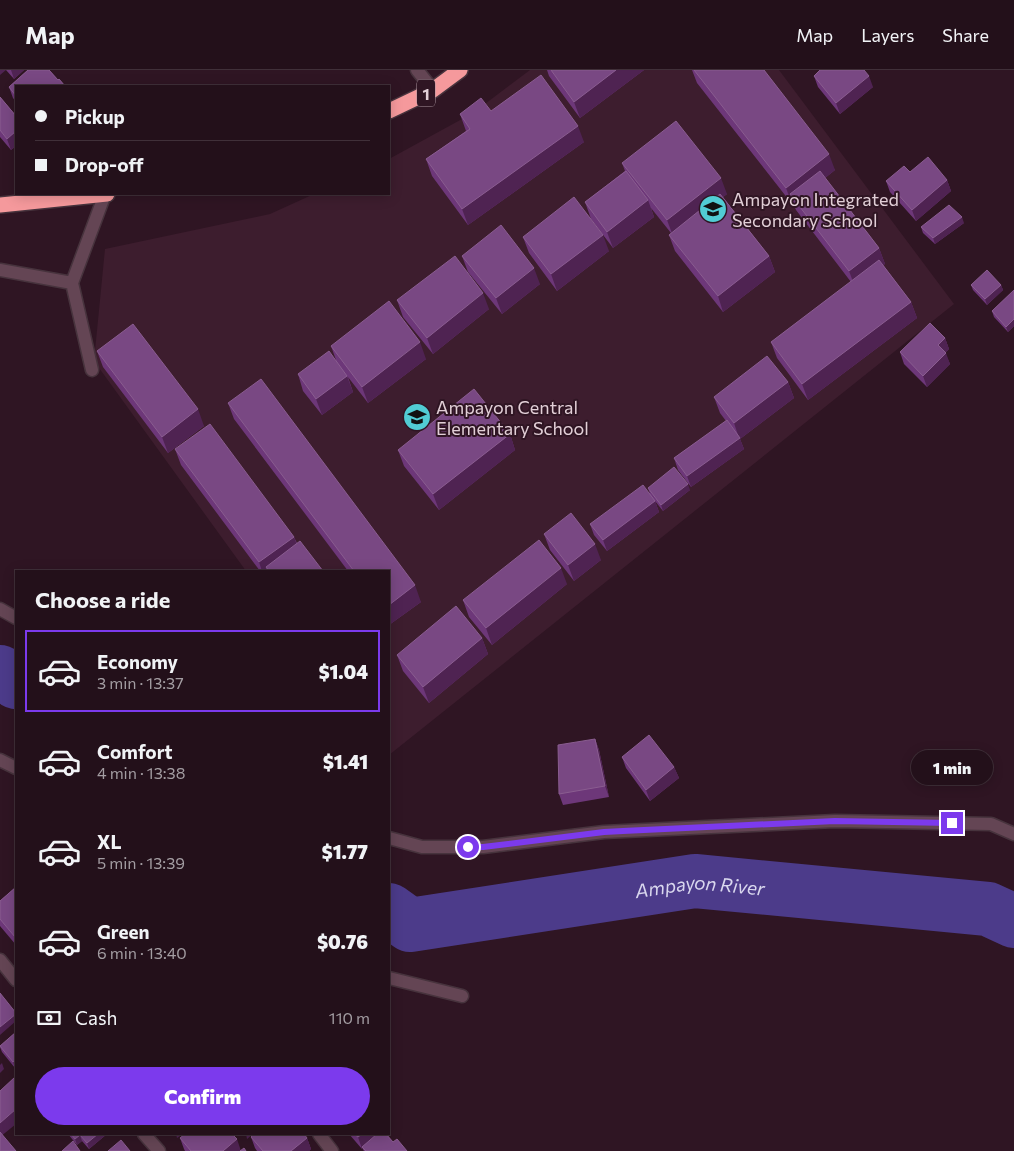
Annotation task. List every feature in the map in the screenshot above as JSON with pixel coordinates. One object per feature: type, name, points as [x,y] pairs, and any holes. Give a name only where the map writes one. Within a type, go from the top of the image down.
[{"type":"highway","name":"1","points":[[390,111],[433,90],[460,70]]},
{"type":"highway","points":[[0,205],[96,195]]},
{"type":"street","points":[[417,70],[433,90]]},
{"type":"street","points":[[92,370],[72,283],[106,195]]},
{"type":"street","points":[[0,270],[72,283]]},
{"type":"street","points":[[0,609],[15,617]]},
{"type":"street","points":[[0,760],[15,768]]},
{"type":"street","points":[[390,838],[422,847],[483,847],[604,832],[835,821],[991,824],[1014,834]]},
{"type":"street","points":[[0,960],[15,979]]},
{"type":"street","points":[[390,978],[462,996]]},
{"type":"street","points":[[145,1135],[158,1151]]},
{"type":"street","points":[[320,1135],[332,1151]]},
{"type":"shaded area","name":"Ampayon Central Elementary School","points":[[530,70],[779,70],[954,304],[390,754],[390,570],[245,570],[94,361],[105,249],[270,214],[312,195],[390,195],[390,158],[473,113]]},
{"type":"building","points":[[28,70],[49,70],[64,85],[15,85],[15,95],[9,87]]},
{"type":"building","points":[[551,70],[616,70],[574,102]]},
{"type":"building","points":[[694,70],[764,70],[829,154],[786,188]]},
{"type":"building","points":[[820,70],[864,70],[869,76],[836,103],[814,76]]},
{"type":"building","points":[[541,75],[578,126],[462,209],[426,159],[470,129],[460,114],[481,98],[491,111]]},
{"type":"building","points":[[0,97],[15,115],[15,132],[7,139],[0,130]]},
{"type":"building","points":[[676,121],[721,178],[667,220],[622,163]]},
{"type":"building","points":[[928,157],[947,180],[912,210],[886,181],[904,166],[910,172]]},
{"type":"building","points":[[626,171],[648,200],[607,232],[585,202]]},
{"type":"building","points":[[820,171],[879,248],[849,271],[790,194]]},
{"type":"building","points":[[720,194],[769,256],[718,296],[669,235]]},
{"type":"building","points":[[574,197],[603,235],[551,274],[523,237]]},
{"type":"building","points":[[949,205],[962,217],[933,238],[921,227]]},
{"type":"building","points":[[501,225],[534,268],[496,298],[462,256]]},
{"type":"building","points":[[455,256],[483,293],[427,338],[397,300]]},
{"type":"building","points":[[879,260],[911,302],[802,384],[771,342]]},
{"type":"building","points":[[987,270],[1001,285],[985,299],[971,285]]},
{"type":"building","points":[[1014,290],[1014,319],[1006,327],[992,311]]},
{"type":"building","points":[[389,301],[420,342],[362,387],[331,346]]},
{"type":"building","points":[[930,323],[945,338],[938,345],[946,353],[923,376],[900,352]]},
{"type":"building","points":[[133,324],[198,409],[162,437],[97,351]]},
{"type":"building","points":[[329,351],[347,376],[316,399],[298,374]]},
{"type":"building","points":[[767,356],[788,382],[734,423],[714,397]]},
{"type":"building","points":[[261,379],[415,585],[390,604],[390,570],[353,570],[228,403]]},
{"type":"building","points":[[474,389],[510,434],[433,494],[398,450]]},
{"type":"building","points":[[727,420],[740,438],[687,476],[674,458]]},
{"type":"building","points":[[210,424],[294,537],[259,562],[175,449]]},
{"type":"building","points":[[674,467],[688,484],[661,505],[648,488]]},
{"type":"building","points":[[643,485],[655,501],[603,540],[590,524]]},
{"type":"building","points":[[571,513],[595,544],[568,565],[544,534]]},
{"type":"building","points":[[539,540],[561,568],[486,628],[463,600]]},
{"type":"building","points":[[300,541],[322,570],[268,570],[266,567]]},
{"type":"building","points":[[456,606],[482,638],[423,687],[397,655]]},
{"type":"building","points":[[649,735],[674,767],[646,790],[622,757]]},
{"type":"building","points":[[595,739],[605,786],[559,794],[558,745]]},
{"type":"building","points":[[15,888],[15,937],[0,919],[0,901]]},
{"type":"building","points":[[0,993],[15,1012],[15,1015],[0,1027]]},
{"type":"building","points":[[15,1033],[15,1061],[13,1062],[0,1046]]},
{"type":"building","points":[[15,1077],[15,1110],[0,1123],[0,1091]]},
{"type":"building","points":[[0,1132],[16,1151],[0,1151]]},
{"type":"building","points":[[72,1135],[80,1135],[75,1139]]},
{"type":"building","points":[[80,1135],[97,1135],[87,1143]]},
{"type":"building","points":[[184,1135],[233,1135],[237,1139],[223,1151],[191,1151],[180,1138]]},
{"type":"building","points":[[253,1135],[305,1135],[307,1138],[291,1151],[263,1151],[251,1137]]},
{"type":"building","points":[[376,1135],[387,1135],[393,1142],[397,1139],[407,1151],[366,1151],[362,1147]]},
{"type":"building","points":[[121,1140],[130,1151],[108,1151]]},
{"type":"building","points":[[73,1141],[80,1151],[62,1151]]},
{"type":"waterway","name":"Ampayon River","points":[[0,672],[15,681]]},
{"type":"waterway","name":"Ampayon River","points":[[390,911],[410,925],[695,881],[988,909],[1014,921]]},
{"type":"place","name":"Ampayon Integrated Secondary School","points":[[713,209]]},
{"type":"place","name":"Ampayon Central Elementary School","points":[[417,417]]},
{"type":"route","points":[[468,847],[483,847],[623,831],[835,821],[952,823]]}]
